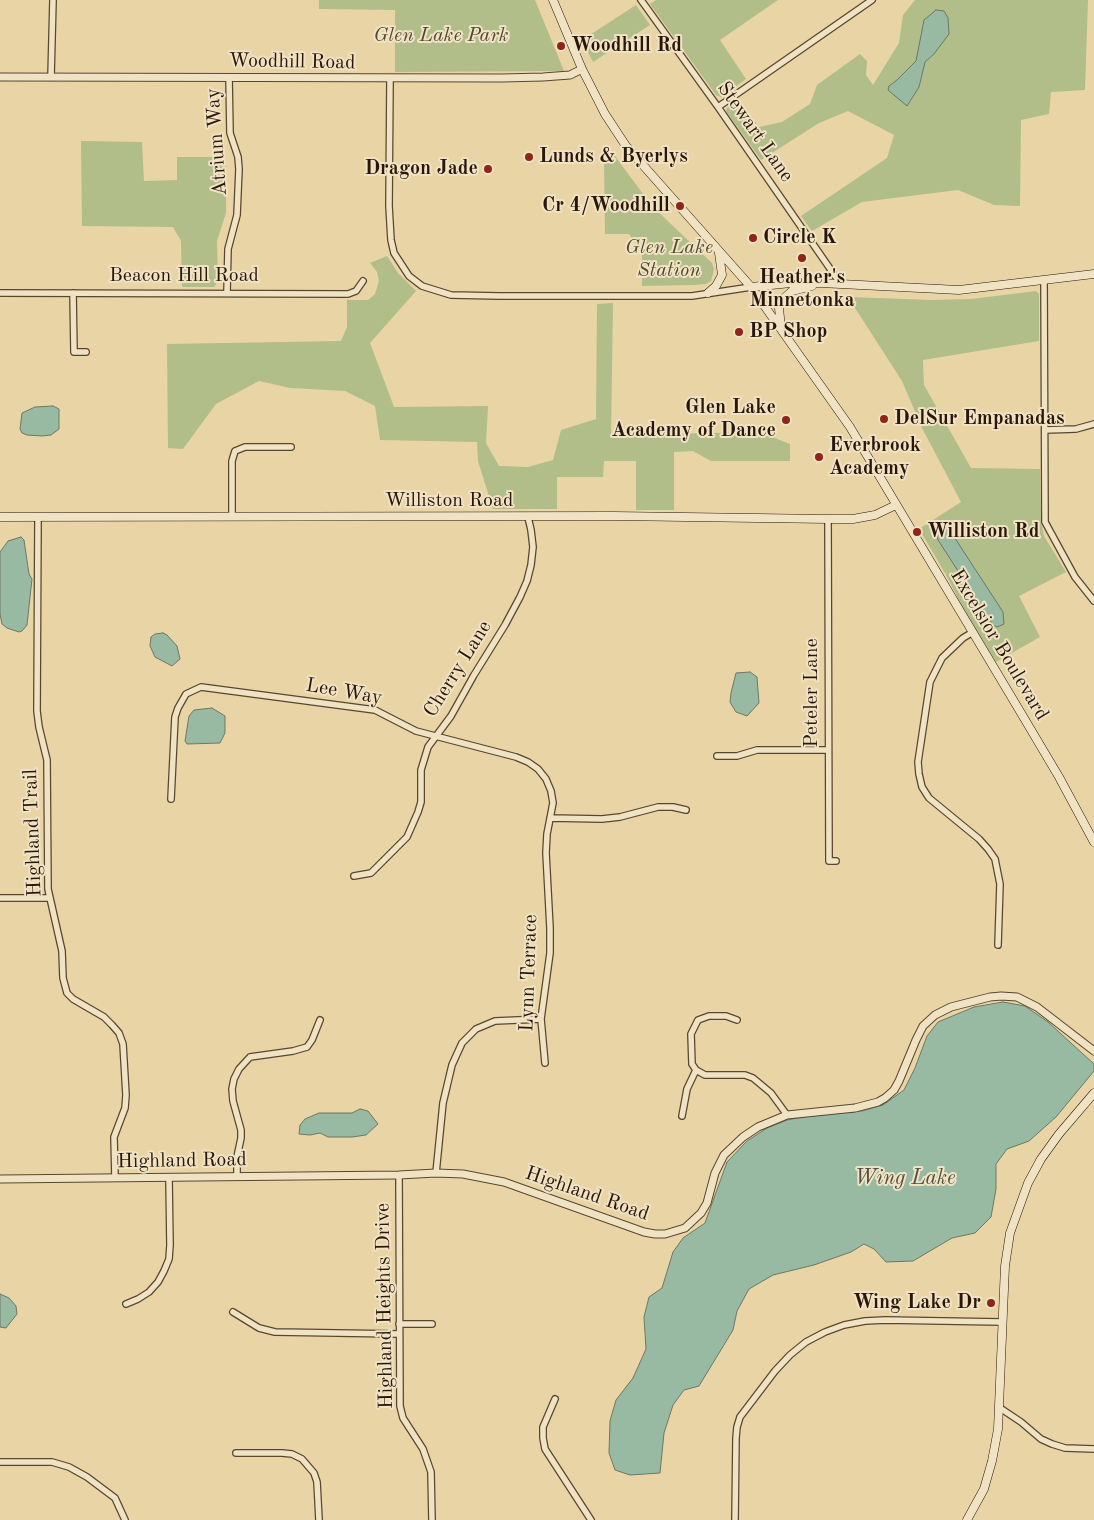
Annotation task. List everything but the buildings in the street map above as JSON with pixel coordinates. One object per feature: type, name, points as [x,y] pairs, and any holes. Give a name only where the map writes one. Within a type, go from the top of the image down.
[{"type":"main road","name":"Excelsior Boulevard","points":[[553,0],[582,69],[604,114],[626,146],[678,207],[718,248],[751,287],[846,421],[1055,770],[1094,842]]},
{"type":"main road","points":[[708,293],[716,286],[722,274],[718,248]]},
{"type":"main road","points":[[751,287],[801,282],[959,290],[1094,274]]},
{"type":"main road","points":[[781,330],[779,308],[785,296],[792,291],[822,283]]},
{"type":"main road","name":"Williston Road","points":[[0,517],[614,516],[853,519],[875,515],[896,505]]},
{"type":"main road","points":[[966,1520],[984,1489],[998,1429],[1001,1322],[1005,1266],[1010,1233],[1028,1183],[1041,1159],[1059,1134],[1094,1093]]},
{"type":"street","points":[[51,77],[53,0]]},
{"type":"street","name":"Stewart Lane","points":[[641,0],[840,283]]},
{"type":"street","points":[[718,107],[872,0]]},
{"type":"street","name":"Woodhill Road","points":[[0,77],[390,79],[542,77],[570,75],[582,69]]},
{"type":"street","name":"Atrium Way","points":[[227,292],[228,249],[237,215],[239,169],[238,158],[230,133],[229,77]]},
{"type":"street","points":[[390,79],[389,206],[391,240],[394,254],[409,276],[422,286],[451,295],[692,296],[751,287]]},
{"type":"street","points":[[1044,280],[1045,522],[1074,576],[1094,601]]},
{"type":"street","name":"Beacon Hill Road","points":[[0,293],[227,292],[348,294],[356,291],[363,282]]},
{"type":"street","points":[[73,293],[74,352],[86,352]]},
{"type":"street","points":[[1045,430],[1076,429],[1094,424]]},
{"type":"street","points":[[232,516],[232,460],[235,451],[245,447],[292,447]]},
{"type":"street","name":"Highland Trail","points":[[38,517],[37,711],[47,760],[48,889],[62,952],[63,978],[67,993],[73,999],[104,1017],[119,1033],[123,1044],[126,1094],[125,1108],[114,1137],[115,1178]]},
{"type":"street","name":"Cherry Lane","points":[[354,876],[371,873],[407,837],[421,802],[421,770],[428,746],[451,716],[524,589],[531,565],[533,548],[528,517]]},
{"type":"street","name":"Peteler Lane","points":[[828,519],[829,861],[836,861]]},
{"type":"street","points":[[972,632],[942,658],[930,682],[919,752],[919,774],[922,787],[929,798],[988,849],[995,859],[1000,884],[998,945]]},
{"type":"street","name":"Lee Way","points":[[171,799],[178,708],[186,694],[200,686],[209,686],[278,698],[367,709],[390,717],[416,731],[516,757],[528,762],[538,769],[546,779],[551,791],[552,803],[546,853]]},
{"type":"street","points":[[717,756],[738,756],[757,750],[828,750]]},
{"type":"street","points":[[550,818],[602,819],[620,817],[658,807],[673,807],[686,810]]},
{"type":"street","name":"Lynn Terrace","points":[[546,853],[550,953],[541,1019],[546,1063]]},
{"type":"street","points":[[0,898],[50,898]]},
{"type":"street","name":"Highland Road","points":[[0,1179],[463,1174],[504,1182],[644,1232],[665,1234],[685,1228],[701,1213],[707,1203],[719,1164],[724,1155],[730,1148],[758,1127],[787,1114],[855,1108],[878,1102],[894,1090],[916,1040],[928,1020],[951,1007],[990,997],[1008,996],[1027,1001],[1038,1007],[1094,1051]]},
{"type":"street","points":[[737,1020],[726,1016],[709,1016],[698,1020],[691,1034],[691,1060],[696,1070],[705,1075],[745,1075],[753,1078],[766,1086],[787,1114]]},
{"type":"street","points":[[436,1173],[446,1089],[452,1065],[462,1043],[476,1029],[495,1021],[541,1019]]},
{"type":"street","points":[[237,1177],[237,1157],[241,1138],[232,1090],[234,1079],[239,1069],[250,1057],[293,1051],[306,1047],[312,1040],[320,1020]]},
{"type":"street","points":[[682,1116],[687,1089],[696,1070]]},
{"type":"street","name":"Highland Heights Drive","points":[[399,1175],[400,1406],[403,1418],[423,1449],[431,1472],[432,1520]]},
{"type":"street","points":[[126,1304],[149,1292],[158,1282],[169,1258],[169,1178]]},
{"type":"street","points":[[233,1312],[259,1328],[275,1332],[400,1334]]},
{"type":"street","points":[[735,1520],[736,1427],[740,1417],[775,1370],[806,1342],[844,1325],[864,1321],[1001,1322]]},
{"type":"street","points":[[400,1324],[432,1324]]},
{"type":"street","points":[[555,1399],[543,1427],[546,1449],[591,1520]]},
{"type":"street","points":[[1000,1408],[1041,1439],[1052,1444],[1072,1448],[1094,1449]]},
{"type":"street","points":[[236,1453],[282,1453],[292,1454],[302,1459],[314,1473],[317,1482],[319,1520]]},
{"type":"street","points":[[0,1462],[52,1462],[69,1466],[115,1498],[125,1520]]},
{"type":"green space","name":"Glen Lake Park","points":[[319,0],[535,0],[564,71],[395,72],[395,10],[319,9]]},
{"type":"green space","points":[[656,0],[778,0],[720,40],[746,79],[721,97],[716,95],[650,4]]},
{"type":"green space","points":[[915,0],[1088,0],[1085,90],[1051,92],[1049,114],[1021,120],[1020,206],[994,205],[958,190],[862,202],[812,231],[801,216],[887,158],[894,135],[848,111],[819,123],[761,160],[726,111],[727,108],[739,101],[759,127],[782,122],[810,104],[817,85],[860,54],[867,61],[866,75],[873,85],[899,43],[903,15]],"holes":[[[920,47],[934,54],[925,62],[919,87],[889,86],[916,61]]]},
{"type":"green space","points":[[636,5],[650,25],[593,62],[582,40]]},
{"type":"green space","points":[[81,141],[142,142],[144,181],[177,180],[177,157],[222,157],[226,167],[226,213],[217,241],[218,281],[214,287],[182,287],[181,241],[173,227],[82,226]]},
{"type":"green space","name":"Glen Lake Station","points":[[612,152],[652,206],[712,263],[714,269],[711,281],[706,284],[695,285],[642,286],[642,252],[629,234],[605,234],[604,157]]},
{"type":"green space","points":[[387,256],[398,273],[416,291],[370,343],[394,407],[488,406],[486,443],[499,466],[528,467],[553,460],[561,430],[596,419],[597,304],[613,303],[611,435],[760,432],[790,444],[790,461],[711,461],[693,451],[674,452],[674,510],[636,510],[636,461],[604,461],[603,477],[557,477],[557,509],[493,509],[478,461],[477,442],[380,440],[375,406],[345,391],[290,388],[259,381],[216,404],[183,449],[168,448],[167,344],[341,341],[347,327],[347,300],[368,300],[375,294],[379,281],[377,272],[370,263]]},
{"type":"green space","points":[[1036,291],[1039,294],[1039,341],[923,360],[924,385],[971,468],[1040,469],[1041,522],[1044,536],[1066,572],[1019,596],[1040,637],[996,662],[964,610],[919,529],[961,502],[922,428],[902,381],[848,297],[933,300],[971,299]]},
{"type":"water","points":[[936,10],[944,11],[948,18],[949,34],[934,54],[925,62],[919,87],[907,106],[888,90],[889,86],[916,61],[924,20]]},
{"type":"water","points":[[53,406],[59,409],[59,429],[51,435],[42,436],[22,433],[20,429],[22,413],[35,407]]},
{"type":"water","points":[[941,525],[947,526],[1003,612],[1004,624],[997,627],[993,625],[938,540],[936,528]]},
{"type":"water","points":[[21,537],[24,540],[29,574],[32,579],[27,625],[19,632],[2,624],[0,614],[0,552],[8,541]]},
{"type":"water","points":[[163,633],[177,646],[180,659],[172,666],[155,657],[150,646],[151,637],[155,634]]},
{"type":"water","points":[[750,672],[757,677],[759,703],[747,716],[736,712],[730,702],[736,673]]},
{"type":"water","points":[[212,708],[225,716],[225,733],[220,743],[187,744],[185,741],[189,716],[194,710]]},
{"type":"water","name":"Wing Lake","points":[[1003,1002],[1025,1006],[1048,1022],[1094,1064],[1094,1071],[1056,1117],[1029,1141],[1007,1149],[996,1164],[996,1189],[991,1217],[975,1233],[952,1238],[913,1261],[886,1262],[874,1249],[864,1244],[851,1252],[814,1265],[773,1275],[749,1289],[737,1311],[733,1330],[699,1386],[684,1390],[673,1405],[664,1433],[660,1473],[630,1475],[615,1470],[609,1453],[610,1421],[616,1400],[633,1378],[646,1349],[644,1317],[649,1297],[662,1288],[673,1252],[683,1238],[705,1223],[727,1162],[747,1141],[767,1128],[787,1120],[814,1115],[862,1111],[883,1105],[904,1090],[927,1036],[938,1022],[974,1007]]},
{"type":"water","points":[[360,1109],[368,1111],[378,1124],[366,1135],[328,1137],[320,1133],[310,1135],[299,1134],[300,1125],[305,1119],[319,1113],[352,1113]]},
{"type":"water","points":[[0,1294],[9,1298],[16,1306],[17,1314],[6,1328],[0,1327]]},
{"type":"place","name":"Woodhill Rd","points":[[561,46]]},
{"type":"place","name":"Lunds & Byerlys","points":[[529,157]]},
{"type":"place","name":"Dragon Jade","points":[[488,169]]},
{"type":"place","name":"Cr 4/Woodhill","points":[[680,206]]},
{"type":"place","name":"Circle K","points":[[753,238]]},
{"type":"place","name":"Heather's Minnetonka","points":[[802,258]]},
{"type":"place","name":"BP Shop","points":[[739,332]]},
{"type":"place","name":"DelSur Empanadas","points":[[884,419]]},
{"type":"place","name":"Glen Lake Academy of Dance","points":[[786,420]]},
{"type":"place","name":"Everbrook Academy","points":[[819,457]]},
{"type":"place","name":"Williston Rd","points":[[917,532]]},
{"type":"place","name":"Wing Lake Dr","points":[[991,1303]]}]
